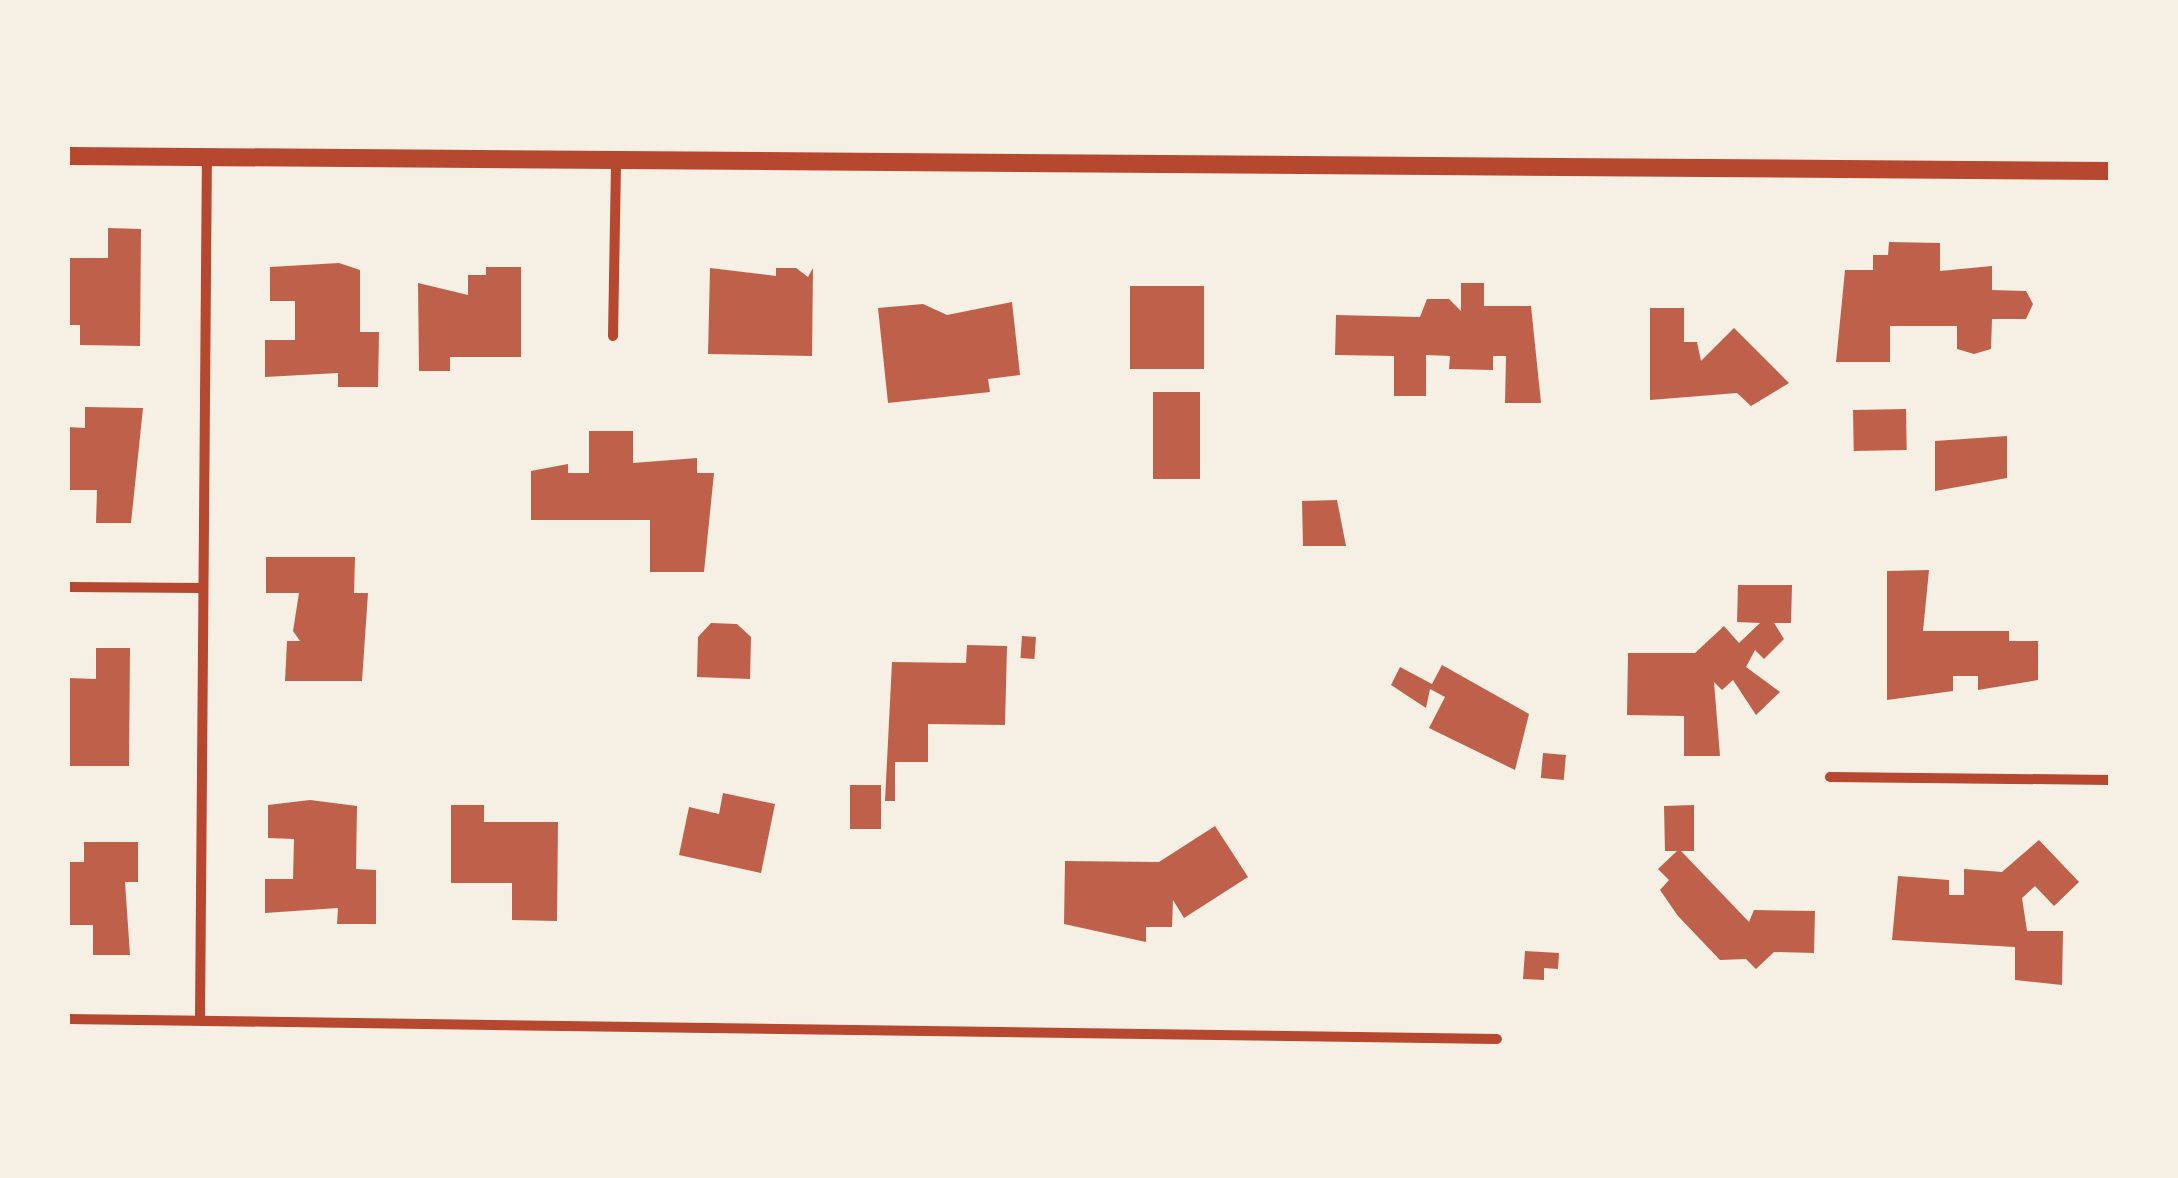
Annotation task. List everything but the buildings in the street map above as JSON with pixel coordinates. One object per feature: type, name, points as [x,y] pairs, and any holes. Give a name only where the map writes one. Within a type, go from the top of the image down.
[{"type":"street","points":[[68,156],[2110,171]]},
{"type":"street","points":[[200,1020],[207,157]]},
{"type":"street","points":[[613,336],[616,159]]},
{"type":"street","points":[[68,587],[203,588]]},
{"type":"street","points":[[1830,776],[2110,780]]},
{"type":"street","points":[[68,1019],[1497,1040]]}]
